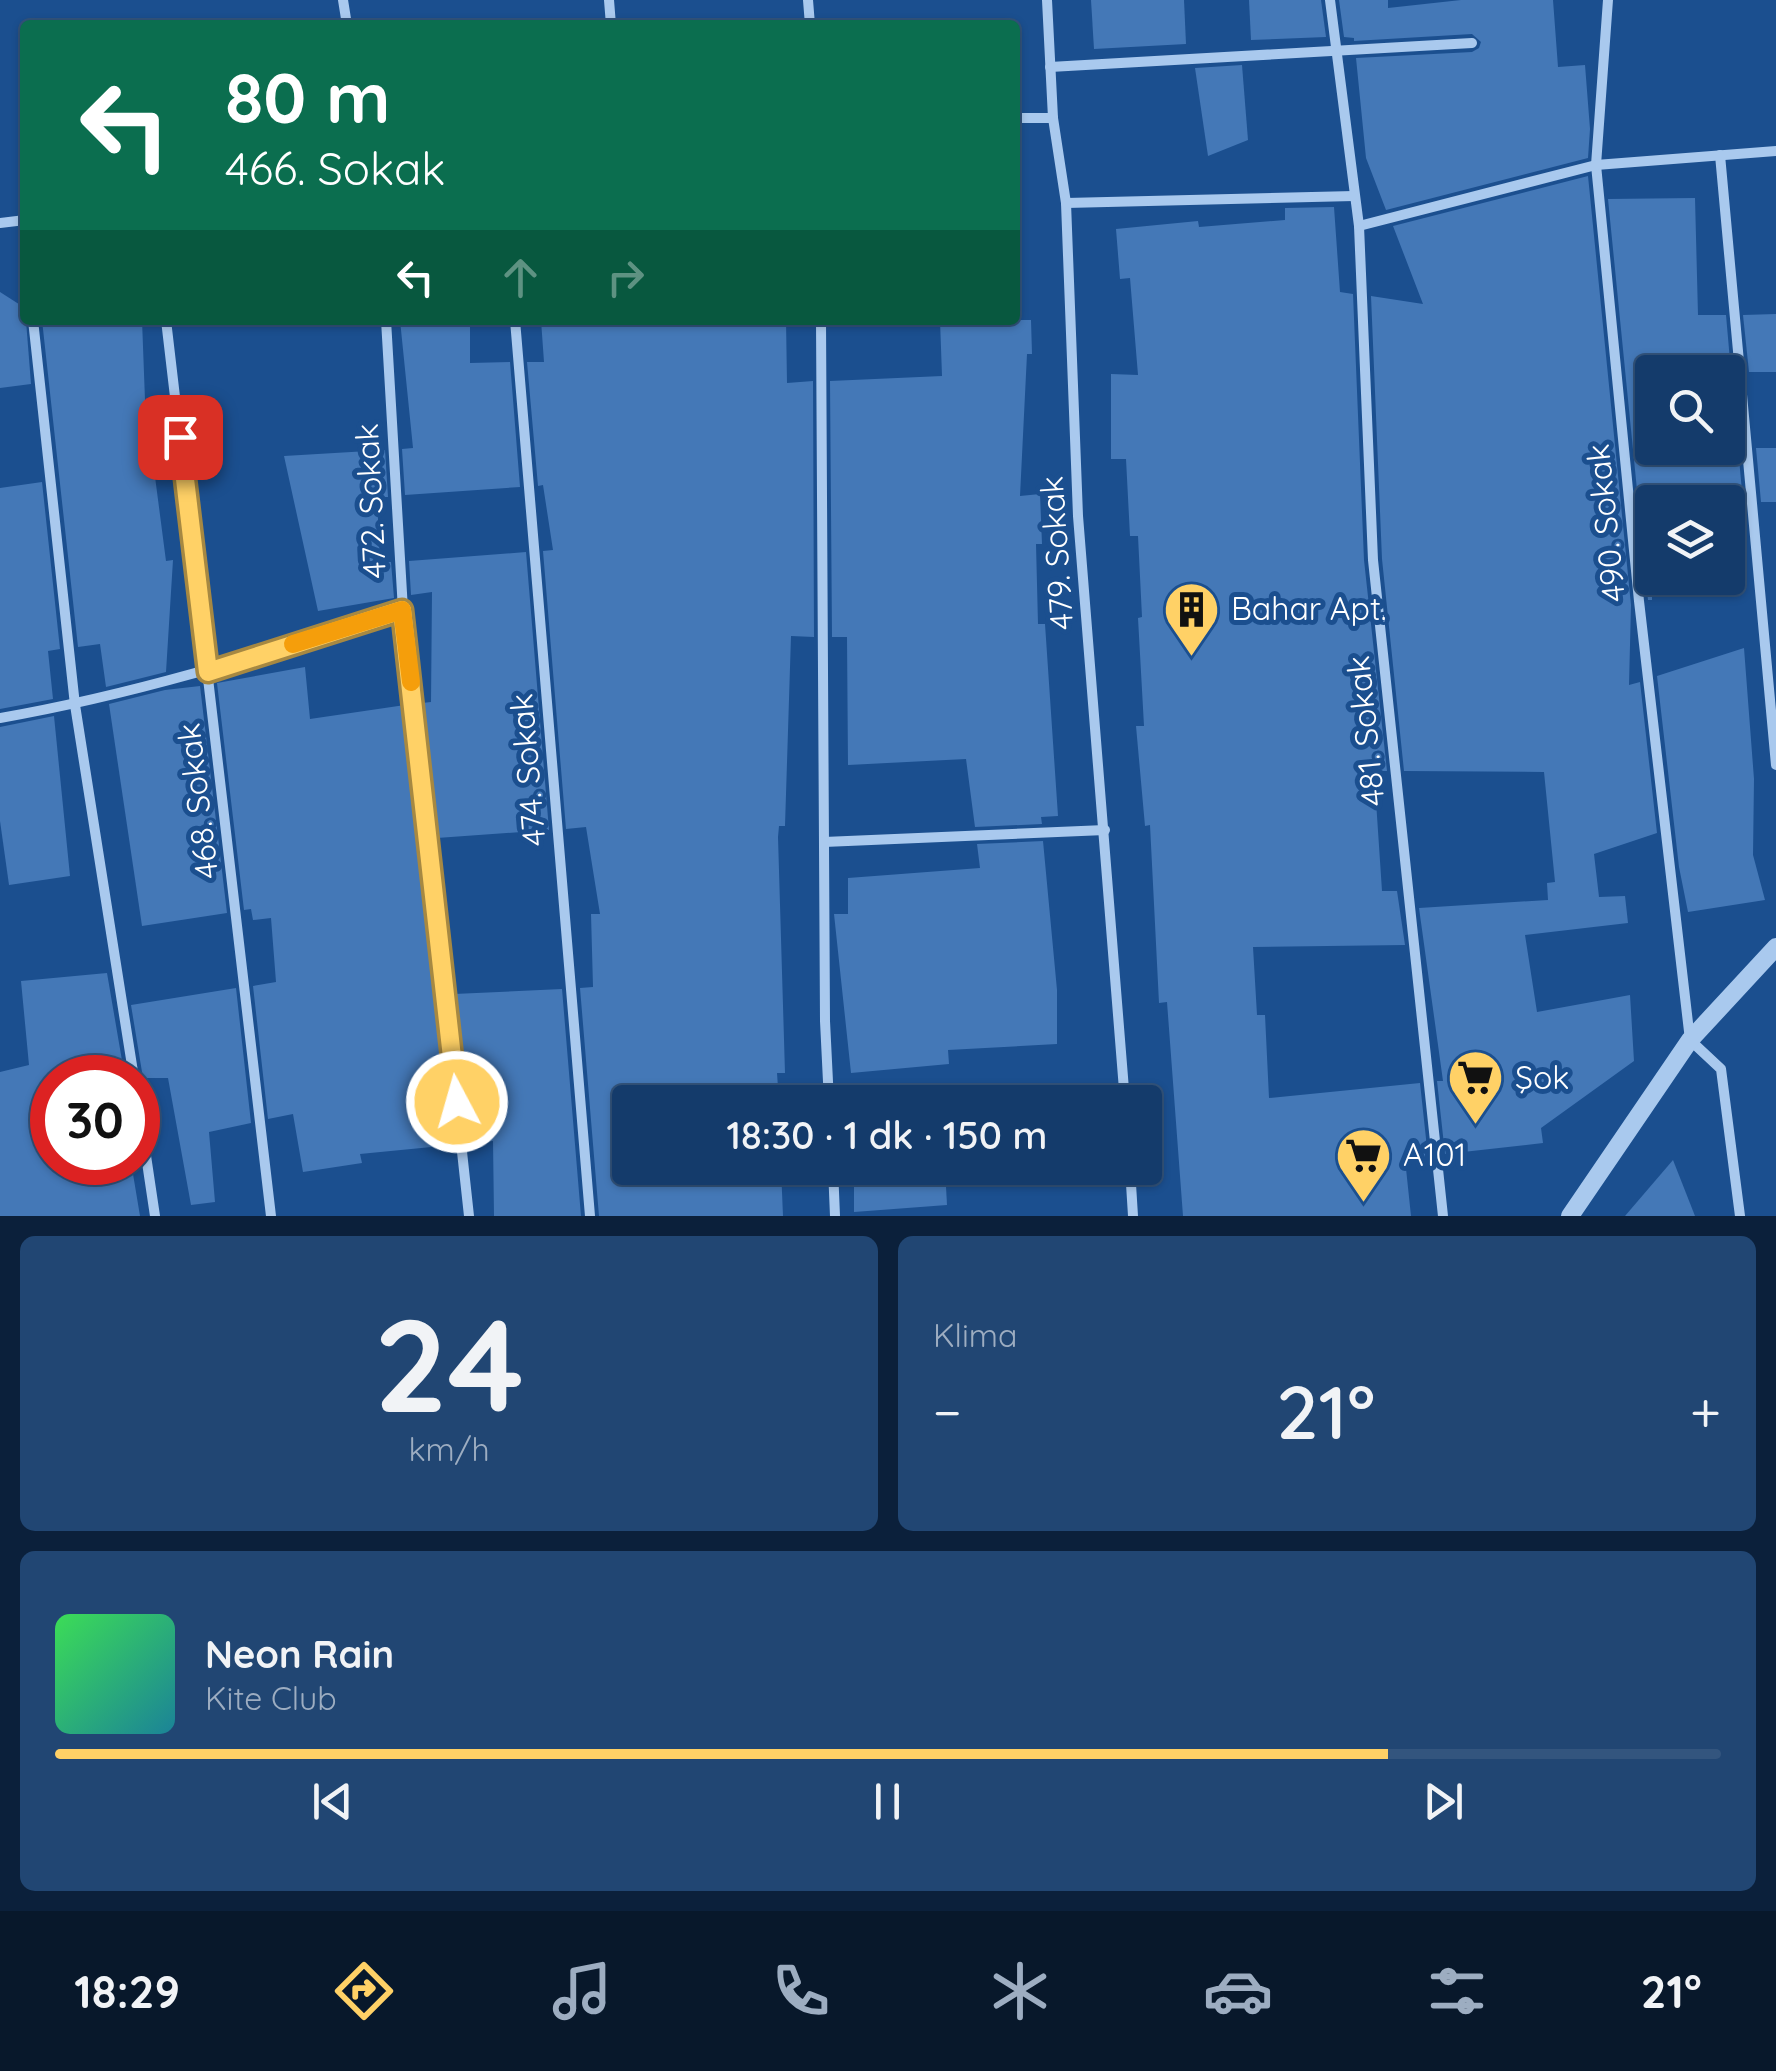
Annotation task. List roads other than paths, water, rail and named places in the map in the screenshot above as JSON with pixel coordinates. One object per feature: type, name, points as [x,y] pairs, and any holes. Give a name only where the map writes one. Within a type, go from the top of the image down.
[{"type":"street","name":"479. Sokak","points":[[1047,0],[1053,118],[1066,203],[1078,516],[1124,1085]]},
{"type":"street","name":"481. Sokak","points":[[1330,0],[1359,226],[1373,560],[1443,1216]]},
{"type":"street","name":"490. Sokak","points":[[1608,0],[1596,165],[1641,620],[1690,1040]]},
{"type":"street","points":[[1050,68],[1472,43]]},
{"type":"street","points":[[1020,118],[1053,118]]},
{"type":"street","points":[[1359,226],[1596,165],[1776,151]]},
{"type":"street","points":[[1720,155],[1776,765]]},
{"type":"street","points":[[1066,203],[1354,196]]},
{"type":"street","points":[[35,325],[75,705],[130,1055]]},
{"type":"street","name":"468. Sokak","points":[[167,325],[271,1216]]},
{"type":"street","name":"472. Sokak","points":[[386,325],[402,610],[469,1216]]},
{"type":"street","name":"474. Sokak","points":[[515,325],[590,1216]]},
{"type":"street","points":[[821,325],[828,1085]]},
{"type":"street","points":[[0,718],[75,705],[208,672],[402,610]]},
{"type":"street","points":[[824,842],[1105,830]]},
{"type":"street","points":[[1570,1216],[1690,1040],[1776,947]]},
{"type":"street","points":[[1690,1040],[1721,1069],[1740,1216]]},
{"type":"street","points":[[151,1185],[156,1216]]},
{"type":"street","points":[[834,1185],[836,1216]]},
{"type":"street","points":[[1131,1185],[1133,1216]]},
{"type":"place","name":"Bahar Apt.","points":[[1192,658]]},
{"type":"place","name":"Şok","points":[[1476,1127]]},
{"type":"place","name":"A101","points":[[1364,1204]]}]
